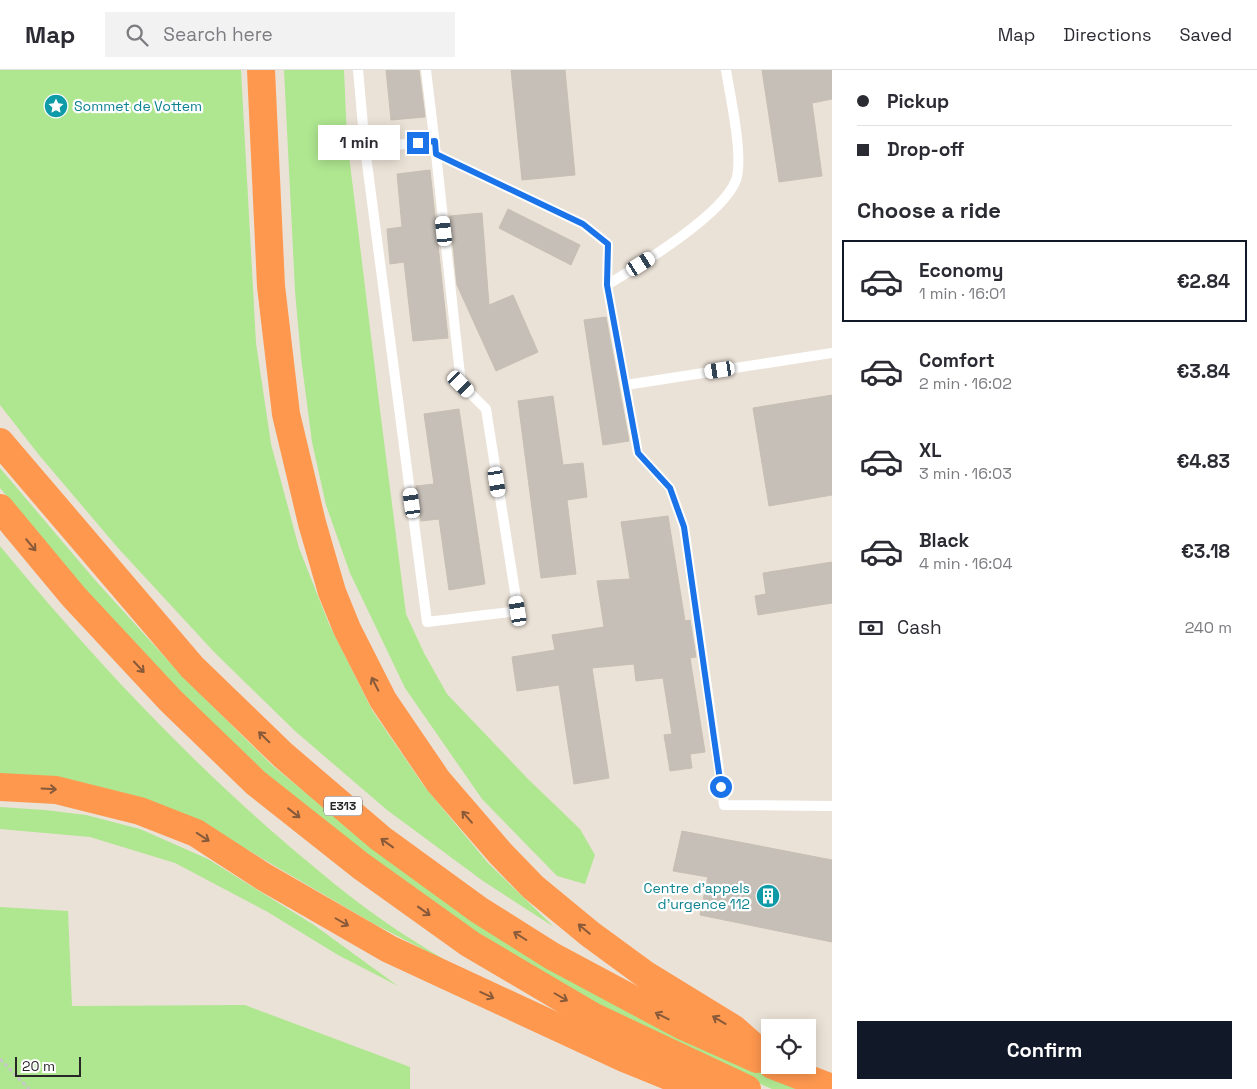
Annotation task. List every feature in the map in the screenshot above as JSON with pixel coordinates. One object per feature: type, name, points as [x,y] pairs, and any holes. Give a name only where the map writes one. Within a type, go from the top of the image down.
[{"type":"highway","points":[[261,70],[271,286],[286,414],[312,523],[332,592],[347,629],[383,700],[438,781],[495,848],[533,887],[590,934],[646,975],[734,1028],[761,1054]]},
{"type":"highway","name":"E313","points":[[0,442],[192,667],[282,755],[380,838],[479,910],[552,956],[682,1026],[761,1060]]},
{"type":"highway","name":"E313","points":[[0,508],[74,597],[171,701],[256,783],[354,860],[478,949],[594,1017],[747,1089]]},
{"type":"highway","points":[[0,787],[56,790],[140,810],[196,833],[264,877],[389,949],[624,1058],[700,1089]]},
{"type":"highway","name":"E313","points":[[795,1074],[832,1088]]},
{"type":"lane","points":[[358,70],[364,148],[427,622],[518,611],[486,409],[461,384],[426,70]]},
{"type":"lane","points":[[607,285],[658,254],[726,198],[736,179],[738,153],[726,70]]},
{"type":"lane","points":[[364,148],[435,141]]},
{"type":"lane","points":[[436,154],[583,224],[608,244],[607,285],[638,453],[670,488],[684,527],[724,805],[832,806]]},
{"type":"lane","points":[[626,385],[832,354]]},
{"type":"path","points":[[0,1059],[29,1089]]},
{"type":"green space","points":[[0,70],[241,70],[256,343],[271,444],[299,548],[329,624],[372,710],[424,786],[488,863],[554,927],[483,881],[387,810],[295,731],[215,653],[118,548],[39,455],[0,405]]},
{"type":"green space","points":[[284,70],[344,70],[347,139],[406,614],[424,653],[447,694],[528,779],[580,829],[595,855],[585,884],[557,876],[482,799],[405,688],[350,573],[326,505],[312,442],[301,358],[295,291]]},
{"type":"green space","points":[[0,468],[95,580],[183,677],[273,766],[374,849],[761,1064],[761,1074],[778,1074],[805,1089],[772,1089],[660,1040],[474,935],[265,776],[176,689],[86,592],[0,488]]},
{"type":"green space","points":[[0,546],[68,626],[138,702],[212,776],[334,884],[357,902],[448,962],[374,924],[217,832],[0,777]]},
{"type":"green space","points":[[0,807],[86,815],[140,829],[208,859],[314,925],[398,986],[338,955],[266,911],[175,863],[90,837],[0,829]]},
{"type":"green space","points":[[0,907],[68,911],[72,1006],[245,1005],[410,1067],[410,1089],[0,1089]]},
{"type":"building","points":[[386,70],[419,70],[425,117],[391,120]]},
{"type":"building","points":[[511,70],[565,70],[575,175],[522,180]]},
{"type":"building","points":[[762,70],[832,70],[832,99],[812,103],[822,176],[779,182]]},
{"type":"building","points":[[430,170],[448,338],[413,341],[404,262],[390,264],[387,229],[402,227],[397,174]]},
{"type":"building","points":[[508,209],[580,245],[571,265],[499,228]]},
{"type":"building","points":[[482,213],[489,305],[513,295],[538,352],[496,371],[457,285],[450,216]]},
{"type":"building","points":[[606,317],[629,441],[603,445],[584,320]]},
{"type":"building","points":[[832,395],[832,495],[769,506],[753,408]]},
{"type":"building","points":[[553,396],[563,465],[583,463],[587,497],[567,500],[576,574],[541,578],[518,401]]},
{"type":"building","points":[[459,409],[485,584],[449,590],[439,519],[421,521],[416,486],[434,484],[424,414]]},
{"type":"building","points":[[668,516],[685,621],[690,620],[696,657],[690,658],[705,752],[690,754],[692,768],[670,771],[664,735],[672,734],[663,678],[636,681],[634,664],[592,668],[609,778],[574,784],[559,685],[517,691],[512,657],[555,650],[552,635],[604,627],[597,581],[630,579],[621,522]]},
{"type":"building","points":[[832,562],[832,603],[758,615],[755,596],[766,594],[763,573]]},
{"type":"building","name":"Centre d’appels d’urgence 112","points":[[682,831],[832,860],[832,942],[700,915],[708,877],[673,871]]},
{"type":"place","name":"Sommet de Vottem","points":[[56,106]]},
{"type":"place","name":"Centre d’appels d’urgence 112","points":[[768,896]]},
{"type":"route","points":[[418,143],[435,141],[436,154],[583,224],[608,244],[607,285],[638,453],[670,488],[684,527],[721,787]]}]
